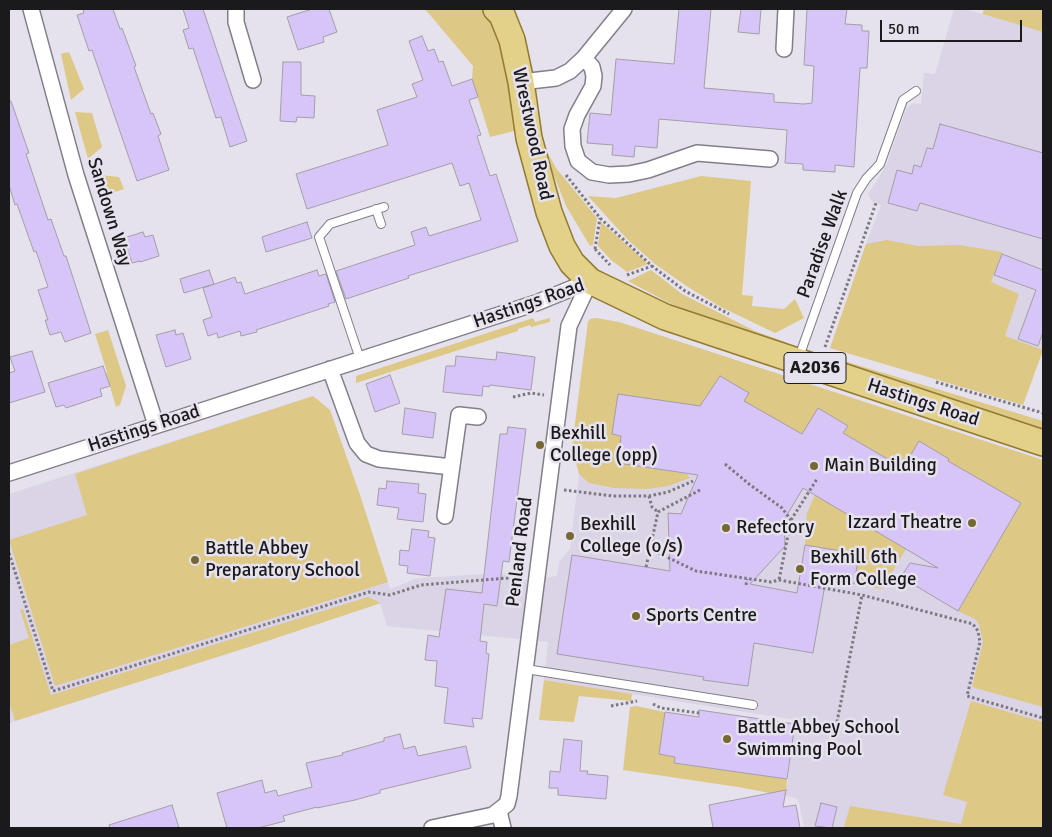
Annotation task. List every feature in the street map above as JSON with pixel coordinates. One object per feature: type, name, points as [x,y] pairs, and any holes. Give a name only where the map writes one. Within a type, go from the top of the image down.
[{"type":"main road","name":"Wrestwood Road","points":[[496,9],[502,15],[512,40],[521,82],[529,138],[549,212],[562,246],[572,262],[590,281]]},
{"type":"main road","name":"Hastings Road","points":[[590,281],[665,317],[801,353],[1043,444]]},
{"type":"street","name":"Sandown Way","points":[[31,9],[76,174],[156,425]]},
{"type":"street","points":[[236,9],[236,22],[253,80]]},
{"type":"street","points":[[521,82],[556,78],[570,71],[584,58],[624,9]]},
{"type":"street","points":[[784,49],[786,9]]},
{"type":"street","points":[[584,58],[592,67],[594,76],[593,86],[577,115],[572,129],[573,146],[578,160],[592,172],[629,174],[648,170],[697,153],[770,159]]},
{"type":"street","name":"Hastings Road","points":[[9,473],[536,303],[590,281]]},
{"type":"street","name":"Penland Road","points":[[500,811],[507,804],[512,784],[569,326],[590,281]]},
{"type":"street","points":[[330,369],[357,443],[366,454],[379,459],[452,467]]},
{"type":"street","points":[[445,516],[459,415],[478,417]]},
{"type":"street","points":[[432,828],[493,815],[500,811],[503,828]]},
{"type":"lane","name":"Paradise Walk","points":[[801,353],[857,193],[866,179],[880,164],[903,100],[916,91]]},
{"type":"lane","points":[[360,360],[319,237],[330,224],[380,208],[381,224]]},
{"type":"lane","points":[[526,669],[752,705]]},
{"type":"path","points":[[564,173],[600,218],[652,266],[685,291],[732,316]]},
{"type":"path","points":[[801,353],[824,350],[876,203]]},
{"type":"path","points":[[595,249],[600,218]]},
{"type":"path","points":[[572,262],[595,249]]},
{"type":"path","points":[[595,249],[613,268]]},
{"type":"path","points":[[624,276],[652,266]]},
{"type":"path","points":[[928,380],[1043,413]]},
{"type":"path","points":[[513,397],[531,394]]},
{"type":"path","points":[[725,464],[748,484],[782,508],[791,520]]},
{"type":"path","points":[[779,580],[791,520],[817,479]]},
{"type":"path","points":[[548,488],[613,496],[649,496],[668,492],[693,481]]},
{"type":"path","points":[[658,512],[700,490]]},
{"type":"path","points":[[649,496],[652,507],[658,512]]},
{"type":"path","points":[[646,567],[658,512]]},
{"type":"path","points":[[650,549],[696,571],[771,582],[779,580],[862,595],[973,624],[978,631],[980,642],[967,696],[994,706],[1036,718],[1043,718]]},
{"type":"path","points":[[9,553],[53,691],[369,592],[390,595],[421,585],[537,576]]},
{"type":"path","points":[[746,585],[747,579]]},
{"type":"path","points":[[837,722],[862,595]]},
{"type":"path","points":[[611,706],[637,701],[652,703],[661,708],[699,714]]},
{"type":"shaded area","points":[[425,9],[483,9],[495,24],[505,46],[518,130],[490,137],[472,79],[473,66]]},
{"type":"shaded area","points":[[954,9],[965,9],[982,14],[984,9],[1043,9],[1043,349],[1023,405],[830,348],[881,205],[872,202],[868,194],[886,166],[906,109],[913,103],[921,104],[924,73],[935,74]]},
{"type":"shaded area","points":[[984,9],[1043,9],[1043,32],[983,14]]},
{"type":"shaded area","points":[[69,52],[84,89],[71,100],[61,54]]},
{"type":"shaded area","points":[[75,112],[92,113],[102,147],[88,159]]},
{"type":"shaded area","points":[[539,137],[556,168],[597,218],[593,245],[590,246],[566,206]]},
{"type":"shaded area","points":[[92,174],[119,177],[124,189],[100,197]]},
{"type":"shaded area","points":[[701,176],[751,181],[742,295],[753,296],[752,306],[784,309],[795,299],[804,318],[775,333],[721,307],[655,264],[627,239],[588,196],[616,198]]},
{"type":"shaded area","points":[[601,222],[648,264],[627,272],[611,260],[598,246]]},
{"type":"shaded area","points":[[887,240],[918,246],[959,245],[1002,252],[991,282],[1019,294],[1005,336],[1043,350],[1023,405],[830,348],[866,244]]},
{"type":"shaded area","points":[[651,270],[682,294],[755,331],[788,343],[774,346],[669,303],[628,281]]},
{"type":"shaded area","points":[[533,318],[535,322],[550,318],[550,322],[531,327],[530,325],[518,329],[518,331],[356,383],[356,376]]},
{"type":"shaded area","name":"Bexhill 6th Form College","points":[[596,318],[619,322],[1043,460],[1043,828],[804,828],[799,803],[796,798],[786,796],[795,720],[544,680],[548,642],[387,626],[380,603],[252,646],[9,723],[9,494],[313,396],[330,410],[390,589],[421,578],[517,573],[517,581],[557,576],[559,562],[570,549],[579,474],[572,447],[588,322],[590,319]]},
{"type":"shaded area","points":[[596,318],[619,322],[1043,460],[1043,707],[972,687],[983,642],[979,624],[975,619],[958,611],[1021,503],[965,471],[923,542],[944,468],[949,459],[919,441],[903,468],[843,433],[847,425],[818,408],[802,434],[743,401],[748,393],[720,376],[703,401],[708,407],[618,395],[612,434],[621,436],[618,463],[687,474],[690,478],[668,486],[648,489],[614,488],[589,483],[579,474],[572,447],[588,322],[590,319]]},
{"type":"shaded area","points":[[108,330],[126,386],[120,405],[116,407],[95,334]]},
{"type":"shaded area","points":[[821,354],[1043,421],[1043,433],[818,361]]},
{"type":"shaded area","name":"Battle Abbey Preparatory School","points":[[313,396],[330,410],[388,582],[55,686],[9,540],[87,515],[75,474]]},
{"type":"shaded area","points":[[815,495],[906,549],[882,589],[854,584],[805,545],[807,513]]},
{"type":"shaded area","points":[[368,597],[381,603],[15,721],[9,702],[9,645],[29,638],[20,610],[23,609],[51,695]]},
{"type":"shaded area","points":[[544,680],[632,694],[631,701],[579,696],[574,722],[539,720]]},
{"type":"shaded area","points":[[971,701],[1043,722],[1043,828],[844,828],[850,806],[961,824],[967,802],[943,795]]},
{"type":"shaded area","points":[[636,706],[665,712],[660,754],[675,757],[674,763],[787,779],[786,796],[623,770],[630,707]]},
{"type":"building","points":[[83,9],[113,9],[136,66],[134,67],[151,114],[153,113],[161,134],[158,136],[169,170],[137,181],[92,50],[89,51],[77,15],[84,13]]},
{"type":"building","points":[[183,9],[203,9],[247,141],[230,147],[221,117],[216,118],[193,48],[189,49],[183,30],[189,28]]},
{"type":"building","points":[[312,9],[329,9],[337,32],[323,37],[324,42],[298,50],[287,17]]},
{"type":"building","points":[[679,9],[711,9],[704,88],[774,94],[774,102],[804,104],[812,103],[814,66],[804,65],[807,9],[847,9],[845,24],[862,25],[862,31],[869,31],[867,68],[860,68],[854,167],[835,165],[835,172],[803,170],[803,164],[785,163],[787,130],[659,119],[657,148],[635,146],[634,157],[612,155],[613,145],[587,143],[590,113],[611,115],[616,59],[674,64]]},
{"type":"building","points":[[741,9],[761,9],[759,34],[738,32]]},
{"type":"building","points":[[422,36],[428,51],[434,49],[439,62],[443,61],[452,86],[472,79],[478,97],[469,100],[481,135],[477,136],[490,176],[496,174],[518,241],[408,276],[409,278],[346,299],[336,271],[415,245],[411,232],[426,227],[429,236],[481,220],[469,183],[460,186],[452,163],[307,209],[296,174],[388,145],[377,110],[417,97],[412,84],[423,80],[409,41]]},
{"type":"building","points":[[283,62],[301,62],[301,95],[315,96],[314,118],[297,117],[296,122],[280,121]]},
{"type":"building","points":[[9,101],[11,101],[29,153],[26,154],[48,220],[51,219],[64,256],[66,256],[91,333],[65,342],[61,332],[50,335],[45,320],[48,320],[38,290],[48,287],[36,251],[34,252],[9,185]]},
{"type":"building","points":[[940,124],[1043,153],[1043,239],[920,203],[917,211],[888,203],[897,170],[912,174],[914,165],[921,167],[927,148],[933,149]]},
{"type":"building","points":[[307,222],[312,238],[266,252],[262,237]]},
{"type":"building","points":[[143,232],[145,237],[153,235],[159,256],[132,263],[124,238]]},
{"type":"building","points":[[1002,254],[1043,270],[1043,332],[1038,346],[1018,339],[1036,290],[994,275]]},
{"type":"building","points":[[209,270],[214,284],[184,293],[180,279]]},
{"type":"building","points":[[317,270],[319,276],[326,274],[335,302],[328,304],[329,306],[241,336],[240,331],[218,338],[217,333],[208,336],[203,320],[212,317],[203,288],[235,277],[237,283],[241,282],[245,294]]},
{"type":"building","points":[[175,330],[176,335],[183,333],[191,359],[166,367],[156,335]]},
{"type":"building","points":[[32,351],[45,392],[9,403],[9,373],[15,371],[10,357]]},
{"type":"building","points":[[497,352],[535,357],[531,390],[490,385],[489,387],[483,386],[482,396],[443,392],[446,366],[455,366],[456,356],[496,360]]},
{"type":"building","points":[[103,366],[110,386],[100,389],[102,396],[66,408],[64,405],[56,407],[48,383]]},
{"type":"building","points":[[390,375],[400,403],[375,412],[366,384]]},
{"type":"building","points":[[720,376],[749,393],[744,401],[802,434],[818,408],[848,426],[843,433],[903,468],[919,441],[949,459],[948,461],[1021,503],[958,611],[901,577],[910,563],[938,568],[803,488],[784,520],[785,546],[750,584],[797,593],[805,545],[859,554],[854,584],[826,579],[813,653],[754,643],[748,686],[703,680],[704,677],[557,654],[572,555],[670,571],[668,513],[681,514],[698,475],[618,463],[621,436],[612,434],[618,394],[700,406]]},
{"type":"building","points":[[405,408],[436,413],[433,438],[402,434]]},
{"type":"building","points":[[508,427],[526,429],[509,562],[503,561],[497,606],[484,604],[480,641],[487,642],[486,653],[489,654],[482,719],[472,718],[474,727],[444,723],[448,688],[435,686],[437,661],[425,660],[428,635],[439,637],[446,589],[482,593],[500,434],[507,434]]},
{"type":"building","points":[[387,481],[419,484],[418,493],[426,494],[423,522],[397,519],[399,508],[377,505],[379,488],[386,489]]},
{"type":"building","points":[[412,529],[429,531],[428,537],[435,538],[430,576],[407,573],[408,566],[399,565],[400,550],[409,551]]},
{"type":"building","name":"Battle Abbey School Swimming Pool","points":[[699,710],[795,724],[787,779],[674,763],[675,757],[659,754],[665,712],[699,717]]},
{"type":"building","points":[[400,734],[404,749],[415,746],[418,756],[466,746],[471,768],[380,790],[380,793],[355,800],[283,816],[285,821],[258,828],[227,828],[217,793],[262,780],[265,793],[276,790],[278,796],[312,787],[306,763],[343,755],[342,753],[384,741],[384,738]]},
{"type":"building","points":[[564,739],[582,741],[580,771],[588,771],[587,774],[608,776],[606,799],[558,795],[558,788],[549,788],[550,771],[560,772]]},
{"type":"building","points":[[786,790],[783,807],[796,805],[800,828],[713,828],[709,805]]},
{"type":"building","points":[[821,803],[837,807],[832,828],[815,826]]},
{"type":"building","points":[[172,805],[179,828],[110,828],[109,825]]},
{"type":"place","name":"Bexhill College (opp)","points":[[540,445]]},
{"type":"place","name":"Main Building","points":[[814,466]]},
{"type":"place","name":"Izzard Theatre","points":[[972,523]]},
{"type":"place","name":"Refectory","points":[[726,528]]},
{"type":"place","name":"Bexhill College (o/s)","points":[[570,536]]},
{"type":"place","name":"Battle Abbey Preparatory School","points":[[195,560]]},
{"type":"place","name":"Bexhill 6th Form College","points":[[800,569]]},
{"type":"place","name":"Sports Centre","points":[[636,616]]},
{"type":"place","name":"Battle Abbey School Swimming Pool","points":[[727,739]]}]
